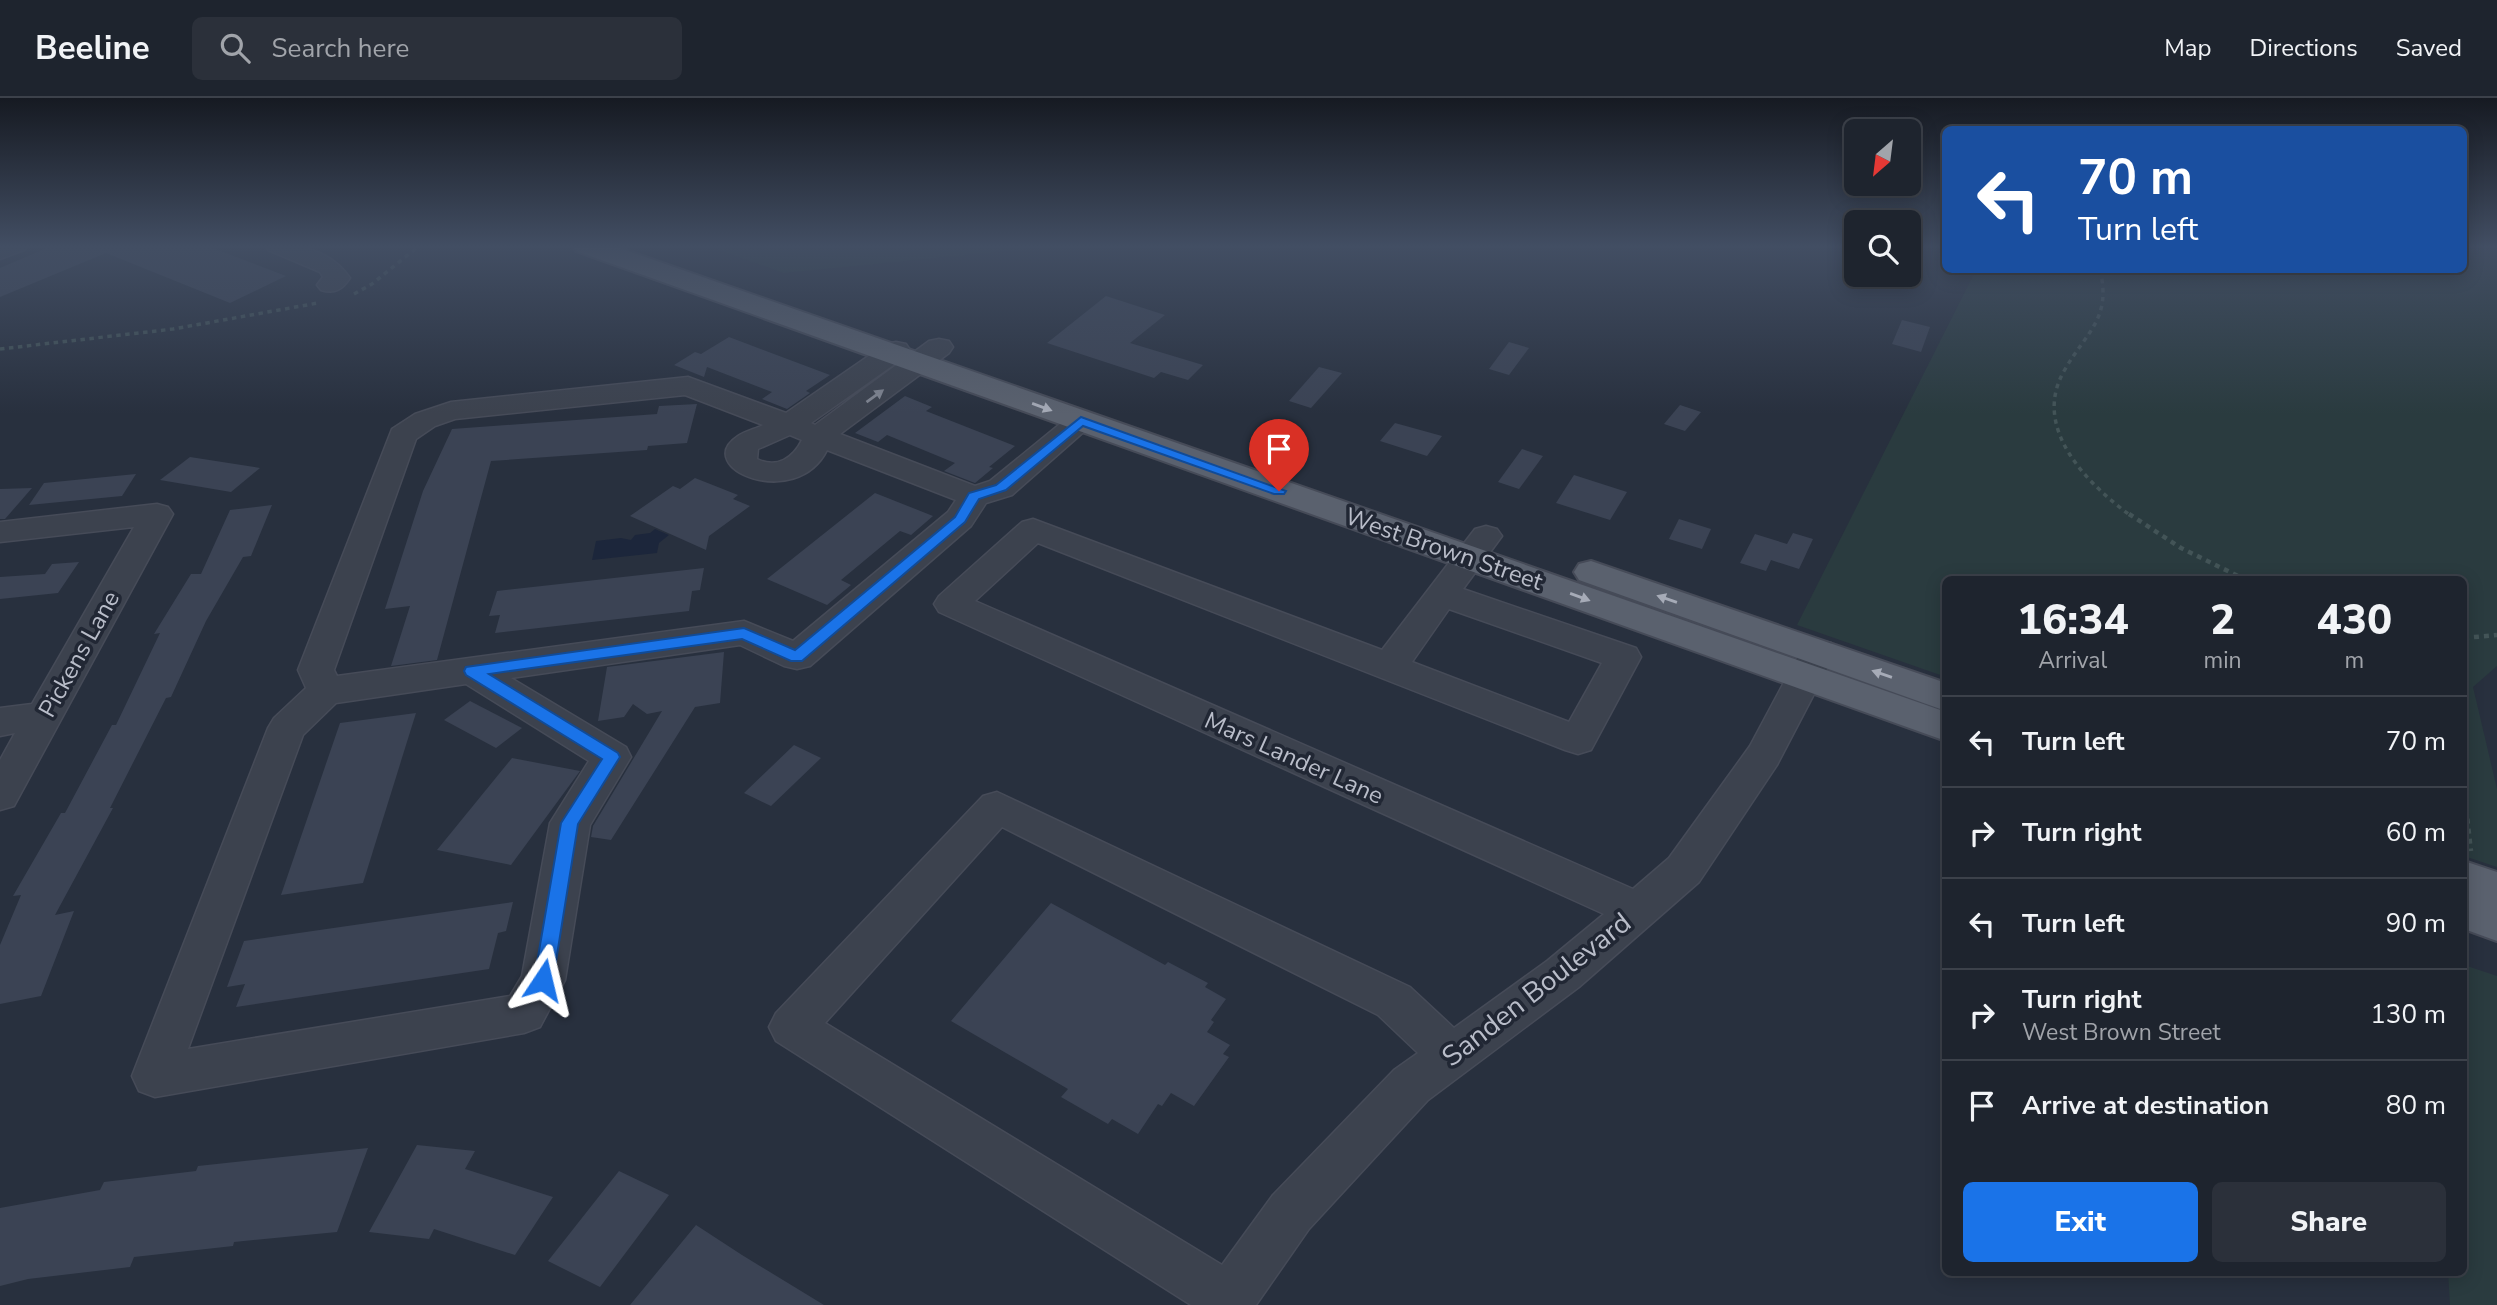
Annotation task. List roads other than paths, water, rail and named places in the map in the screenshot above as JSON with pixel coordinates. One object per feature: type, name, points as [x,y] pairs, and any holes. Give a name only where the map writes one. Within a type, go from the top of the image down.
[{"type":"main road","name":"West Brown Street","points":[[757,301],[915,353],[1021,375],[1207,452],[1812,664],[1942,696]]},
{"type":"main road","name":"West Brown Street","points":[[786,301],[1081,421],[1207,452]]},
{"type":"main road","name":"West Brown Street","points":[[1812,664],[1942,725]]},
{"type":"main road","points":[[2467,912],[2497,922]]},
{"type":"street","points":[[804,430],[915,353]]},
{"type":"street","points":[[325,691],[316,670],[403,435],[410,428],[451,411],[688,386],[974,496],[1001,488],[1081,421]]},
{"type":"street","points":[[472,671],[612,757],[570,823],[543,980],[524,1013],[155,1076],[287,728],[325,691],[472,671],[744,634],[797,657],[960,519],[974,496]]},
{"type":"street","name":"Pickens Lane","points":[[0,532],[157,514],[0,795]]},
{"type":"street","name":"Mars Lander Lane","points":[[1389,667],[1033,529],[951,604],[1638,910]]},
{"type":"street","points":[[1442,594],[1623,657],[1578,740],[1389,667],[1442,594],[1478,547]]},
{"type":"street","name":"Sanden Boulevard","points":[[1227,1302],[1291,1212],[1412,1085],[1563,974],[1684,870],[1764,755],[1812,664]]},
{"type":"street","points":[[0,722],[44,716]]},
{"type":"street","points":[[1227,1302],[792,1027],[997,807],[1394,1001],[1451,1055]]},
{"type":"water","points":[[655,529],[669,535],[659,543],[657,553],[592,560],[596,541],[621,538],[631,540],[635,535],[650,533]]}]
